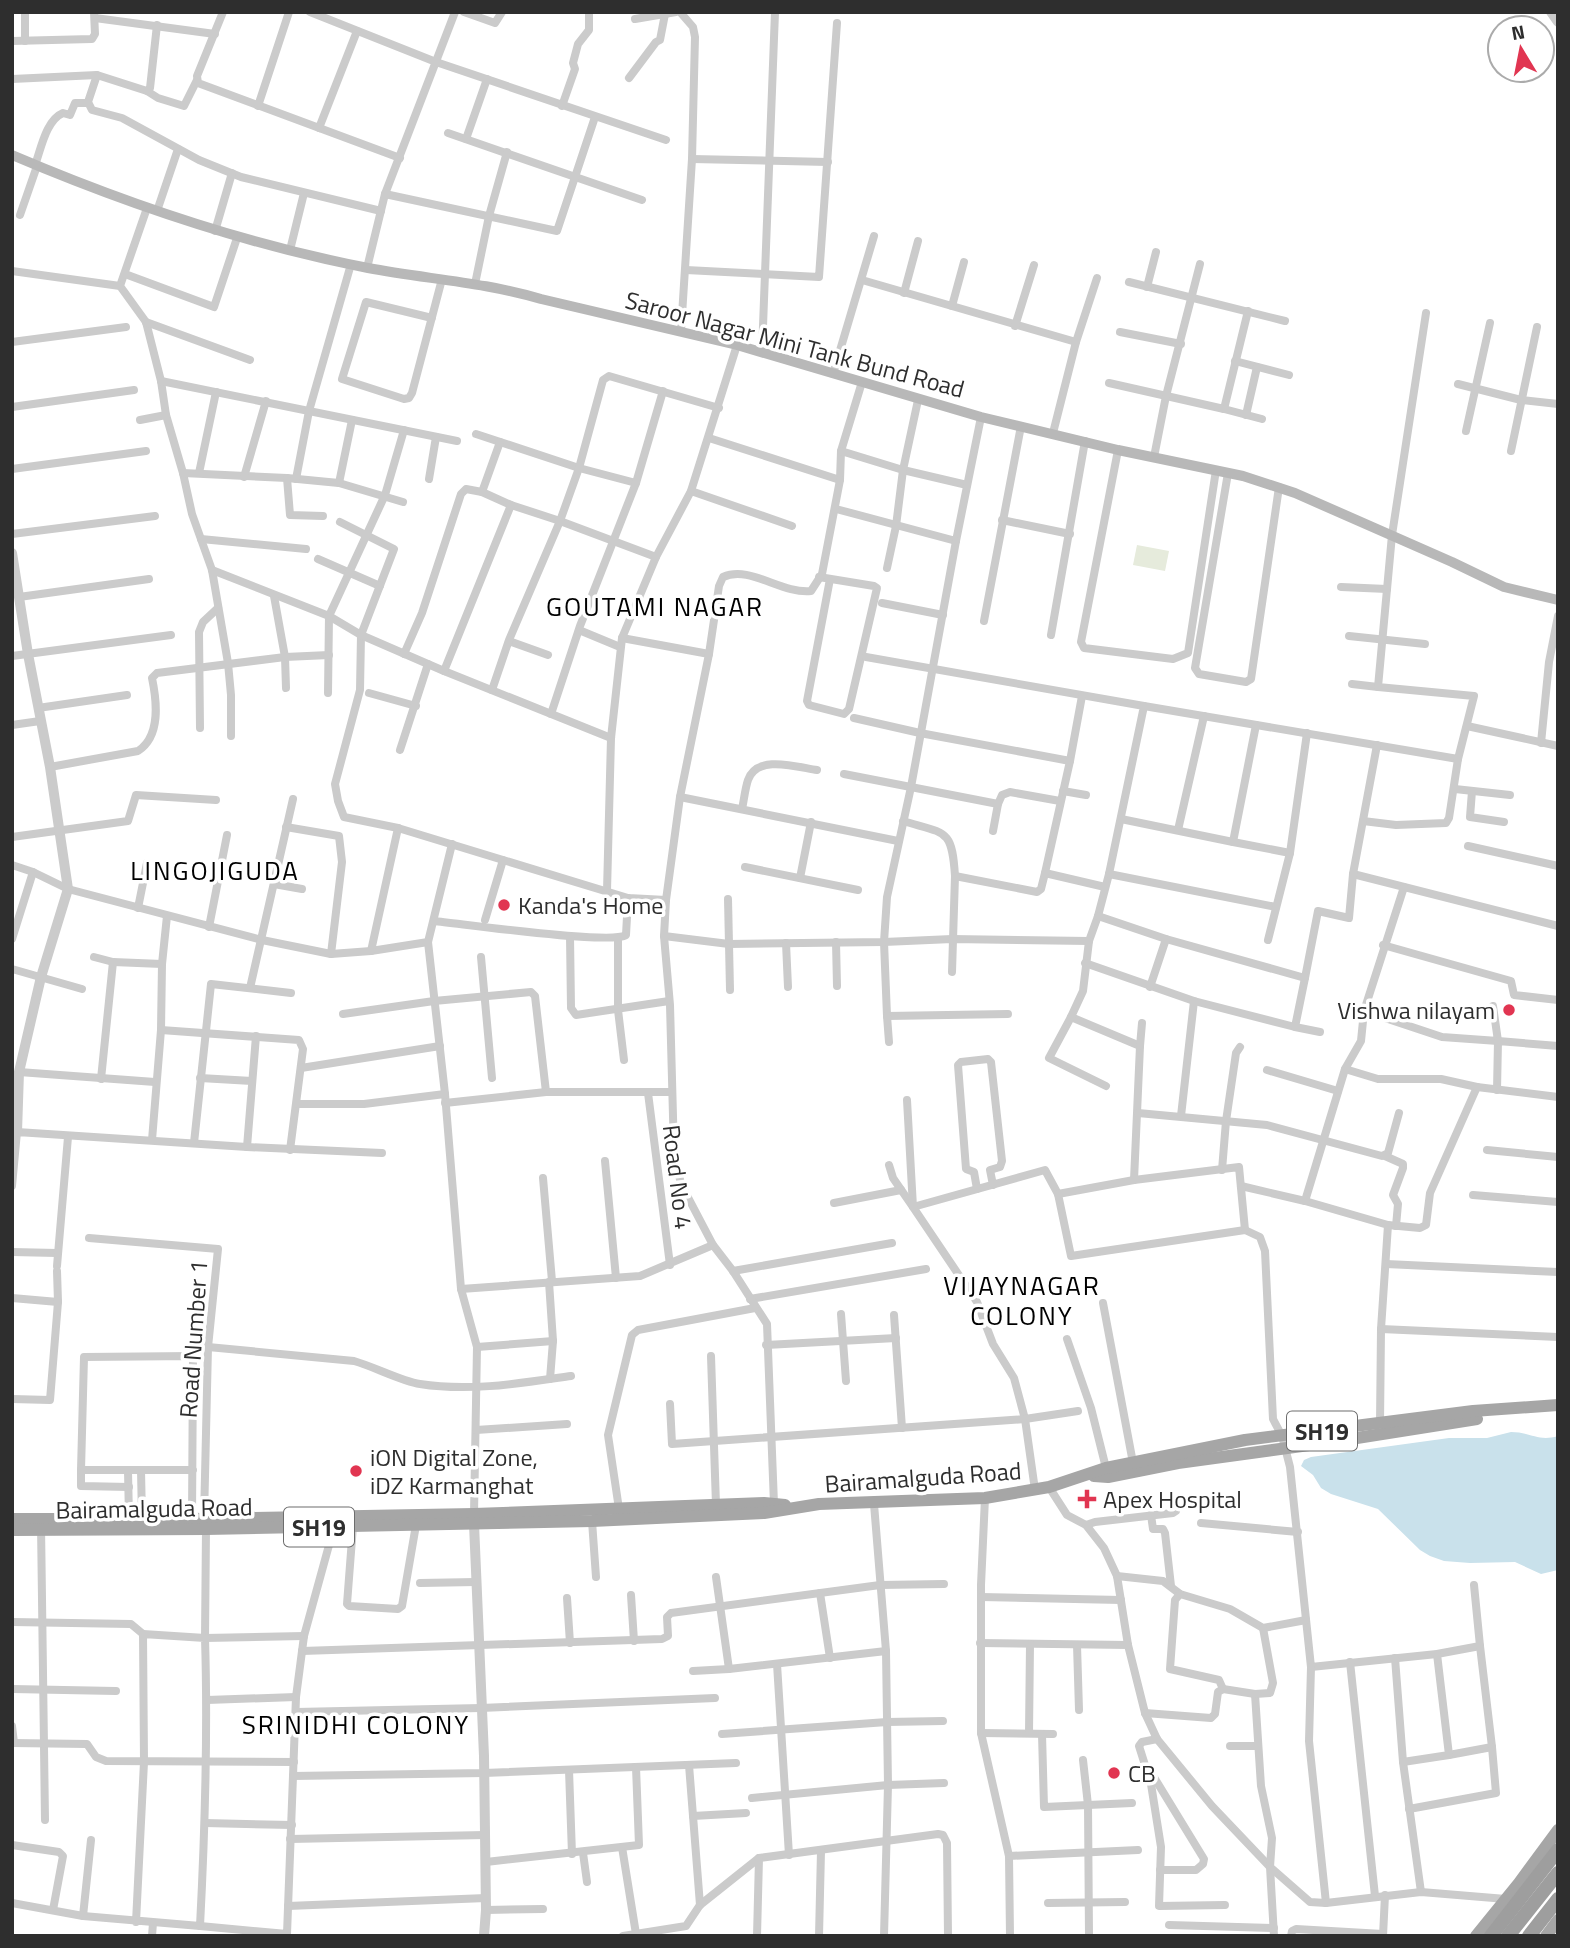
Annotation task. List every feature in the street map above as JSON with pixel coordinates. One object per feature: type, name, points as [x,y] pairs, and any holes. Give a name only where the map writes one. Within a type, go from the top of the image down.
[{"type":"highway","points":[[1491,1936],[1558,1850]]},
{"type":"highway","points":[[1508,1936],[1558,1873]]},
{"type":"highway","points":[[1530,1936],[1558,1899]]},
{"type":"main road","name":"Saroor Nagar Mini Tank Bund Road","points":[[12,155],[152,210],[237,238],[367,268],[504,288],[737,345],[981,417],[1216,470],[1279,487],[1504,587],[1558,600]]},
{"type":"main road","name":"Bairamalguda Road","points":[[1337,1435],[1380,1423],[1473,1411],[1558,1405]]},
{"type":"main road","name":"Bairamalguda Road","points":[[1089,1475],[1108,1477],[1284,1442],[1337,1435],[1522,1414],[1558,1414]]},
{"type":"main road","name":"Bairamalguda Road","points":[[12,1518],[41,1525],[474,1519],[592,1521],[764,1513],[800,1507],[985,1498],[1049,1488],[1106,1468],[1245,1440],[1284,1442]]},
{"type":"main road","name":"Bairamalguda Road","points":[[12,1530],[128,1518],[353,1527],[416,1525],[619,1509],[774,1504],[800,1507]]},
{"type":"main road","points":[[1476,1936],[1558,1830]]},
{"type":"main road","points":[[1546,1936],[1558,1920]]},
{"type":"street","points":[[25,12],[25,41]]},
{"type":"street","points":[[12,79],[97,75],[184,106],[223,12]]},
{"type":"street","points":[[258,106],[289,12]]},
{"type":"street","points":[[310,12],[436,62],[666,140]]},
{"type":"street","points":[[367,268],[386,194],[455,12]]},
{"type":"street","points":[[464,12],[493,23],[499,21],[502,12]]},
{"type":"street","points":[[562,106],[575,69],[573,63],[578,44],[589,30],[589,12]]},
{"type":"street","points":[[635,19],[678,12],[693,27],[695,37],[692,159],[681,331]]},
{"type":"street","points":[[762,352],[775,12]]},
{"type":"street","points":[[1551,12],[1558,22]]},
{"type":"street","points":[[629,78],[660,40],[666,14]]},
{"type":"street","points":[[12,41],[92,39],[95,34],[95,15],[215,34]]},
{"type":"street","points":[[686,270],[819,276],[837,23]]},
{"type":"street","points":[[147,91],[150,88],[157,25]]},
{"type":"street","points":[[319,128],[358,31]]},
{"type":"street","points":[[97,75],[88,103],[92,110],[122,118],[178,149],[232,173],[381,211]]},
{"type":"street","points":[[466,139],[487,79]]},
{"type":"street","points":[[197,80],[202,86],[400,158]]},
{"type":"street","points":[[20,215],[49,127],[56,116],[63,113],[70,116],[75,103],[88,103]]},
{"type":"street","points":[[386,194],[557,231],[595,117]]},
{"type":"street","points":[[448,133],[642,200]]},
{"type":"street","points":[[120,286],[178,149]]},
{"type":"street","points":[[475,284],[489,216],[507,152]]},
{"type":"street","points":[[692,159],[828,162]]},
{"type":"street","points":[[215,231],[232,173]]},
{"type":"street","points":[[290,250],[304,193]]},
{"type":"street","points":[[833,374],[874,236]]},
{"type":"street","points":[[125,274],[214,307],[237,238]]},
{"type":"street","points":[[904,293],[918,242]]},
{"type":"street","points":[[1147,287],[1156,251]]},
{"type":"street","points":[[952,306],[964,262]]},
{"type":"street","points":[[323,516],[290,515],[292,478],[351,264]]},
{"type":"street","points":[[1154,457],[1166,396],[1200,264]]},
{"type":"street","points":[[1015,326],[1034,265]]},
{"type":"street","points":[[12,271],[120,286],[146,322],[161,381],[166,415],[192,514],[212,570],[228,663],[231,736]]},
{"type":"street","points":[[1053,433],[1076,342],[1097,278]]},
{"type":"street","points":[[432,318],[366,302],[342,379],[404,399],[409,398],[412,393],[432,318],[442,279]]},
{"type":"street","points":[[862,280],[1076,342]]},
{"type":"street","points":[[1129,282],[1285,321]]},
{"type":"street","points":[[1224,410],[1248,311]]},
{"type":"street","points":[[1378,687],[1392,536],[1426,313]]},
{"type":"street","points":[[146,322],[250,360]]},
{"type":"street","points":[[1466,431],[1490,323]]},
{"type":"street","points":[[12,342],[126,327]]},
{"type":"street","points":[[1511,451],[1536,327]]},
{"type":"street","points":[[1120,332],[1181,344]]},
{"type":"street","points":[[607,891],[611,737],[621,643],[656,558],[691,491],[737,345]]},
{"type":"street","points":[[1235,360],[1289,375]]},
{"type":"street","points":[[1246,415],[1257,367]]},
{"type":"street","points":[[492,690],[509,641],[561,521],[605,377],[719,408]]},
{"type":"street","points":[[161,381],[457,441]]},
{"type":"street","points":[[816,584],[836,509],[841,451],[862,383]]},
{"type":"street","points":[[1109,383],[1262,419]]},
{"type":"street","points":[[1458,384],[1521,400],[1558,404]]},
{"type":"street","points":[[12,407],[134,390]]},
{"type":"street","points":[[551,714],[579,630],[636,483],[663,391]]},
{"type":"street","points":[[199,473],[216,392]]},
{"type":"street","points":[[887,568],[918,400]]},
{"type":"street","points":[[244,477],[266,401]]},
{"type":"street","points":[[140,419],[166,415]]},
{"type":"street","points":[[889,1042],[884,942],[887,897],[911,787],[981,417]]},
{"type":"street","points":[[340,483],[352,420]]},
{"type":"street","points":[[984,621],[1021,426]]},
{"type":"street","points":[[328,693],[329,616],[385,495],[404,430]]},
{"type":"street","points":[[476,435],[636,483]]},
{"type":"street","points":[[429,479],[436,437]]},
{"type":"street","points":[[709,438],[840,480]]},
{"type":"street","points":[[482,492],[499,442]]},
{"type":"street","points":[[1051,635],[1085,442]]},
{"type":"street","points":[[1118,450],[1081,642],[1084,648],[1173,659],[1188,653],[1216,470]]},
{"type":"street","points":[[12,469],[145,451]]},
{"type":"street","points":[[841,451],[903,470],[967,485]]},
{"type":"street","points":[[183,473],[340,483],[403,502]]},
{"type":"street","points":[[1228,473],[1195,668],[1199,674],[1246,682],[1251,679],[1279,487]]},
{"type":"street","points":[[404,654],[422,613],[461,495],[466,489],[482,492],[656,558]]},
{"type":"street","points":[[691,491],[792,526]]},
{"type":"street","points":[[444,671],[511,505]]},
{"type":"street","points":[[836,509],[956,541]]},
{"type":"street","points":[[12,534],[155,516]]},
{"type":"street","points":[[1002,520],[1070,534]]},
{"type":"street","points":[[331,954],[342,862],[339,836],[344,817],[335,784],[360,690],[361,635],[394,549],[341,522]]},
{"type":"street","points":[[201,539],[306,549]]},
{"type":"street","points":[[12,553],[61,830],[68,889],[41,977],[19,1072],[12,1186]]},
{"type":"street","points":[[318,559],[380,586]]},
{"type":"street","points":[[212,570],[329,616],[361,635],[444,671],[611,737]]},
{"type":"street","points":[[774,1504],[767,1324],[713,1245],[681,1184],[674,1153],[664,936],[666,900],[680,797],[709,654],[719,586],[723,577],[731,573],[741,573],[801,592],[816,584],[828,587],[874,586],[877,589],[849,709],[845,714],[809,705],[807,701],[828,587]]},
{"type":"street","points":[[19,597],[149,579]]},
{"type":"street","points":[[816,584],[828,587]]},
{"type":"street","points":[[1342,587],[1387,589]]},
{"type":"street","points":[[274,596],[285,657],[286,688]]},
{"type":"street","points":[[882,603],[943,615]]},
{"type":"street","points":[[200,728],[200,626],[218,608]]},
{"type":"street","points":[[1541,743],[1558,616]]},
{"type":"street","points":[[579,630],[621,643],[709,654]]},
{"type":"street","points":[[12,656],[171,635]]},
{"type":"street","points":[[1349,636],[1425,644]]},
{"type":"street","points":[[509,641],[548,655]]},
{"type":"street","points":[[50,768],[138,751],[144,747],[154,734],[153,675],[198,666],[328,655]]},
{"type":"street","points":[[866,657],[1458,759]]},
{"type":"street","points":[[400,750],[428,664]]},
{"type":"street","points":[[1352,684],[1474,696],[1446,823],[1396,825],[1363,821]]},
{"type":"street","points":[[369,694],[416,706]]},
{"type":"street","points":[[38,708],[127,695]]},
{"type":"street","points":[[955,876],[1037,892],[1041,889],[1082,696]]},
{"type":"street","points":[[1107,1086],[1049,1058],[1083,991],[1089,941],[1109,874],[1144,706]]},
{"type":"street","points":[[1178,830],[1204,716]]},
{"type":"street","points":[[854,718],[1070,761]]},
{"type":"street","points":[[12,725],[40,721]]},
{"type":"street","points":[[1233,842],[1256,725]]},
{"type":"street","points":[[1467,726],[1558,746]]},
{"type":"street","points":[[1268,940],[1290,853],[1307,733]]},
{"type":"street","points":[[1295,1027],[1318,911],[1349,918],[1353,874],[1377,745]]},
{"type":"street","points":[[742,809],[749,778],[755,769],[778,764],[817,770]]},
{"type":"street","points":[[844,774],[998,804]]},
{"type":"street","points":[[1455,789],[1510,795]]},
{"type":"street","points":[[1472,790],[1470,817],[1504,822]]},
{"type":"street","points":[[1063,791],[1086,795]]},
{"type":"street","points":[[993,831],[1002,795],[1010,792],[1060,801]]},
{"type":"street","points":[[12,837],[128,821],[136,795],[216,800]]},
{"type":"street","points":[[680,797],[898,841]]},
{"type":"street","points":[[250,988],[293,799]]},
{"type":"street","points":[[344,817],[398,828],[628,898],[666,900]]},
{"type":"street","points":[[1121,819],[1290,853]]},
{"type":"street","points":[[903,821],[944,833],[954,850],[952,972]]},
{"type":"street","points":[[800,878],[811,822]]},
{"type":"street","points":[[286,827],[339,836]]},
{"type":"street","points":[[372,951],[398,828]]},
{"type":"street","points":[[209,927],[227,835]]},
{"type":"street","points":[[452,844],[428,942],[440,1046],[461,1289],[477,1347],[474,1519],[484,1773],[484,1936]]},
{"type":"street","points":[[1468,846],[1558,866]]},
{"type":"street","points":[[485,920],[503,860]]},
{"type":"street","points":[[138,908],[147,863]]},
{"type":"street","points":[[12,865],[68,889],[209,927],[331,954],[428,942]]},
{"type":"street","points":[[745,867],[858,890]]},
{"type":"street","points":[[12,939],[33,872]]},
{"type":"street","points":[[1045,873],[1105,887]]},
{"type":"street","points":[[1109,874],[1276,907]]},
{"type":"street","points":[[1353,874],[1558,926]]},
{"type":"street","points":[[274,884],[302,889]]},
{"type":"street","points":[[1306,1201],[1345,1069],[1361,1041],[1364,1011],[1383,945],[1404,887]]},
{"type":"street","points":[[434,921],[618,939],[626,934],[628,929],[628,898]]},
{"type":"street","points":[[728,899],[730,990]]},
{"type":"street","points":[[152,1140],[167,916]]},
{"type":"street","points":[[1098,916],[1166,939],[1305,978]]},
{"type":"street","points":[[570,936],[573,1012],[581,1015],[669,1001]]},
{"type":"street","points":[[664,936],[729,944],[952,939],[1089,941]]},
{"type":"street","points":[[618,939],[618,1010],[624,1060]]},
{"type":"street","points":[[1150,988],[1166,939]]},
{"type":"street","points":[[786,943],[788,987]]},
{"type":"street","points":[[836,943],[837,986]]},
{"type":"street","points":[[1383,945],[1511,981],[1514,995],[1558,1000]]},
{"type":"street","points":[[94,957],[113,962],[162,964]]},
{"type":"street","points":[[481,957],[492,1079]]},
{"type":"street","points":[[101,1079],[113,962]]},
{"type":"street","points":[[1085,963],[1150,988],[1194,1001],[1320,1032]]},
{"type":"street","points":[[12,969],[82,989]]},
{"type":"street","points":[[194,1143],[211,984],[291,993]]},
{"type":"street","points":[[343,1014],[434,1001],[534,994],[546,1092]]},
{"type":"street","points":[[1181,1116],[1194,1001]]},
{"type":"street","points":[[1493,1006],[1498,1041],[1497,1090]]},
{"type":"street","points":[[1364,1011],[1442,1037],[1558,1046]]},
{"type":"street","points":[[887,1016],[1008,1014]]},
{"type":"street","points":[[1070,1017],[1140,1046]]},
{"type":"street","points":[[1134,1180],[1142,1023]]},
{"type":"street","points":[[161,1030],[299,1040],[303,1049],[290,1150]]},
{"type":"street","points":[[247,1147],[256,1036]]},
{"type":"street","points":[[301,1068],[440,1046]]},
{"type":"street","points":[[1222,1170],[1226,1121],[1236,1053],[1240,1047]]},
{"type":"street","points":[[977,1189],[974,1173],[966,1169],[958,1065],[961,1062],[988,1059],[991,1062],[1002,1161],[1000,1167],[990,1170],[993,1185]]},
{"type":"street","points":[[1345,1069],[1378,1079],[1441,1079],[1497,1090],[1558,1097]]},
{"type":"street","points":[[1267,1070],[1338,1091]]},
{"type":"street","points":[[19,1072],[155,1082]]},
{"type":"street","points":[[200,1078],[252,1081]]},
{"type":"street","points":[[1241,1186],[1306,1201],[1392,1226],[1420,1228],[1426,1225],[1430,1193],[1478,1087]]},
{"type":"street","points":[[297,1104],[364,1104],[546,1092],[672,1092]]},
{"type":"street","name":"Road No 4","points":[[648,1093],[670,1265]]},
{"type":"street","points":[[906,1100],[913,1207]]},
{"type":"street","points":[[1138,1113],[1267,1125],[1385,1156],[1403,1164],[1404,1168],[1393,1195],[1398,1204],[1392,1226],[1381,1329],[1380,1423]]},
{"type":"street","points":[[1385,1156],[1399,1113]]},
{"type":"street","points":[[15,1132],[290,1150],[382,1153]]},
{"type":"street","points":[[12,1399],[50,1401],[58,1302],[57,1253],[68,1137]]},
{"type":"street","points":[[1488,1150],[1558,1157]]},
{"type":"street","points":[[605,1161],[616,1278]]},
{"type":"street","points":[[889,1165],[893,1178],[977,1302],[992,1344],[1014,1378],[1025,1419],[1035,1490]]},
{"type":"street","points":[[1058,1194],[1134,1180],[1239,1167],[1245,1230]]},
{"type":"street","points":[[913,1207],[1045,1170],[1058,1194],[1071,1256],[1245,1230],[1260,1237],[1265,1251],[1273,1419],[1284,1442],[1290,1467],[1298,1532],[1311,1667],[1309,1741],[1326,1903]]},
{"type":"street","points":[[543,1178],[553,1341],[551,1379]]},
{"type":"street","points":[[834,1203],[901,1190]]},
{"type":"street","points":[[1473,1195],[1558,1202]]},
{"type":"street","name":"Road Number 1","points":[[89,1238],[218,1249],[208,1347],[201,1522]]},
{"type":"street","points":[[733,1271],[891,1244]]},
{"type":"street","points":[[461,1289],[640,1276],[713,1245]]},
{"type":"street","points":[[12,1252],[57,1253]]},
{"type":"street","points":[[1387,1264],[1558,1272]]},
{"type":"street","points":[[751,1299],[926,1269]]},
{"type":"street","points":[[12,1298],[58,1302]]},
{"type":"street","points":[[1103,1303],[1133,1463]]},
{"type":"street","points":[[619,1509],[608,1435],[632,1335],[639,1330],[755,1308]]},
{"type":"street","points":[[841,1314],[846,1381]]},
{"type":"street","points":[[894,1315],[902,1428]]},
{"type":"street","points":[[1381,1329],[1558,1336]]},
{"type":"street","points":[[766,1345],[896,1338]]},
{"type":"street","points":[[1068,1339],[1091,1408],[1106,1468]]},
{"type":"street","points":[[477,1347],[553,1341]]},
{"type":"street","points":[[208,1347],[354,1361],[418,1384],[476,1387],[571,1376]]},
{"type":"street","points":[[129,1487],[81,1486],[84,1357],[191,1355],[193,1470],[201,1522],[207,1700],[200,1926]]},
{"type":"street","points":[[711,1356],[716,1505]]},
{"type":"street","points":[[670,1404],[672,1444],[1025,1419],[1078,1411]]},
{"type":"street","points":[[476,1430],[567,1424]]},
{"type":"street","points":[[80,1470],[193,1470]]},
{"type":"street","points":[[141,1470],[142,1518]]},
{"type":"street","points":[[128,1471],[128,1518]]},
{"type":"street","points":[[1049,1488],[1067,1515],[1086,1525],[1104,1548],[1117,1576],[1128,1645],[1145,1713],[1157,1739],[1212,1806],[1270,1867],[1310,1902],[1326,1903],[1421,1892],[1506,1899]]},
{"type":"street","points":[[985,1498],[980,1643],[981,1733],[1009,1856],[1010,1936]]},
{"type":"street","points":[[1086,1525],[1176,1511],[1180,1498]]},
{"type":"street","points":[[874,1504],[886,1651],[888,1785],[884,1936]]},
{"type":"street","points":[[1151,1515],[1153,1529],[1163,1529],[1165,1533],[1171,1586]]},
{"type":"street","points":[[592,1521],[596,1577]]},
{"type":"street","points":[[1201,1523],[1298,1532]]},
{"type":"street","points":[[41,1525],[46,1819]]},
{"type":"street","points":[[353,1527],[347,1604],[398,1609],[402,1606],[416,1525]]},
{"type":"street","points":[[12,1903],[83,1916],[200,1926],[219,1932],[287,1935],[296,1697],[304,1636],[334,1527]]},
{"type":"street","points":[[1117,1576],[1163,1581],[1180,1594],[1230,1609],[1263,1628],[1306,1620]]},
{"type":"street","points":[[716,1577],[729,1668]]},
{"type":"street","points":[[420,1583],[476,1582]]},
{"type":"street","points":[[302,1651],[665,1638],[669,1632],[669,1614],[880,1585],[944,1584]]},
{"type":"street","points":[[1409,1809],[1496,1793],[1474,1585]]},
{"type":"street","points":[[820,1593],[830,1658]]},
{"type":"street","points":[[1180,1594],[1175,1600],[1170,1669],[1219,1680],[1223,1689]]},
{"type":"street","points":[[631,1595],[634,1641]]},
{"type":"street","points":[[981,1597],[1121,1600]]},
{"type":"street","points":[[567,1598],[570,1643]]},
{"type":"street","points":[[12,1622],[131,1624],[143,1634],[205,1638],[304,1636]]},
{"type":"street","points":[[1145,1713],[1211,1718],[1215,1714],[1218,1692],[1223,1689],[1266,1695],[1272,1689],[1263,1628]]},
{"type":"street","points":[[136,1922],[144,1762],[143,1634]]},
{"type":"street","points":[[980,1643],[1128,1645]]},
{"type":"street","points":[[1029,1733],[1030,1644]]},
{"type":"street","points":[[1077,1645],[1079,1710]]},
{"type":"street","points":[[1311,1667],[1437,1654],[1480,1646]]},
{"type":"street","points":[[693,1671],[886,1651]]},
{"type":"street","points":[[1437,1654],[1449,1755]]},
{"type":"street","points":[[1395,1658],[1403,1762],[1421,1892]]},
{"type":"street","points":[[1350,1662],[1375,1896]]},
{"type":"street","points":[[777,1664],[789,1855]]},
{"type":"street","points":[[12,1689],[116,1691]]},
{"type":"street","points":[[1169,1925],[1274,1932],[1270,1867],[1272,1838],[1256,1746],[1255,1694]]},
{"type":"street","points":[[207,1700],[296,1697]]},
{"type":"street","points":[[296,1712],[481,1708],[715,1698]]},
{"type":"street","points":[[722,1734],[887,1722],[943,1721]]},
{"type":"street","points":[[12,1726],[13,1743],[87,1744],[96,1757],[106,1761],[294,1762]]},
{"type":"street","points":[[981,1733],[1053,1734]]},
{"type":"street","points":[[1042,1734],[1044,1807],[1132,1803]]},
{"type":"street","points":[[1157,1739],[1140,1744],[1161,1847],[1159,1906],[1225,1905]]},
{"type":"street","points":[[1230,1746],[1256,1746]]},
{"type":"street","points":[[1403,1762],[1492,1747]]},
{"type":"street","points":[[1083,1760],[1088,1805],[1089,1936]]},
{"type":"street","points":[[293,1776],[484,1773],[736,1763]]},
{"type":"street","points":[[690,1765],[700,1905]]},
{"type":"street","points":[[1146,1765],[1204,1860],[1196,1870],[1160,1870]]},
{"type":"street","points":[[486,1862],[639,1845],[636,1768]]},
{"type":"street","points":[[569,1770],[572,1854]]},
{"type":"street","points":[[752,1798],[888,1785],[944,1783]]},
{"type":"street","points":[[693,1816],[746,1813]]},
{"type":"street","points":[[205,1823],[292,1825]]},
{"type":"street","points":[[623,1936],[686,1931],[700,1905],[759,1858],[938,1834],[946,1839],[948,1936]]},
{"type":"street","points":[[290,1839],[485,1835]]},
{"type":"street","points":[[83,1916],[91,1840]]},
{"type":"street","points":[[12,1845],[59,1852],[63,1856],[53,1910]]},
{"type":"street","points":[[622,1847],[636,1934]]},
{"type":"street","points":[[1009,1856],[1138,1850]]},
{"type":"street","points":[[819,1936],[821,1851]]},
{"type":"street","points":[[583,1853],[587,1882]]},
{"type":"street","points":[[757,1936],[759,1858]]},
{"type":"street","points":[[1291,1936],[1296,1929],[1383,1935],[1385,1895]]},
{"type":"street","points":[[288,1906],[486,1898]]},
{"type":"street","points":[[1048,1903],[1125,1902]]},
{"type":"street","points":[[486,1910],[543,1909]]},
{"type":"street","points":[[152,1936],[153,1923]]},
{"type":"shaded area","points":[[1137,545],[1169,551],[1165,571],[1133,565]]},
{"type":"water","points":[[1511,1432],[1545,1438],[1558,1436],[1558,1570],[1541,1574],[1515,1562],[1470,1563],[1444,1561],[1430,1556],[1420,1550],[1378,1509],[1331,1494],[1321,1488],[1313,1475],[1301,1466],[1304,1460],[1311,1457],[1449,1438],[1487,1438]]},
{"type":"place","name":"Kanda's Home","points":[[504,905]]},
{"type":"place","name":"Vishwa nilayam","points":[[1509,1010]]},
{"type":"place","name":"iON Digital Zone, iDZ Karmanghat","points":[[356,1471]]},
{"type":"place","name":"Apex Hospital","points":[[1087,1499]]},
{"type":"place","name":"CB","points":[[1114,1773]]},
{"type":"district","name":"GOUTAMI NAGAR","points":[[655,606]]},
{"type":"district","name":"LINGOJIGUDA","points":[[215,870]]},
{"type":"district","name":"VIJAYNAGAR COLONY","points":[[1022,1300]]},
{"type":"district","name":"SRINIDHI COLONY","points":[[356,1724]]}]
